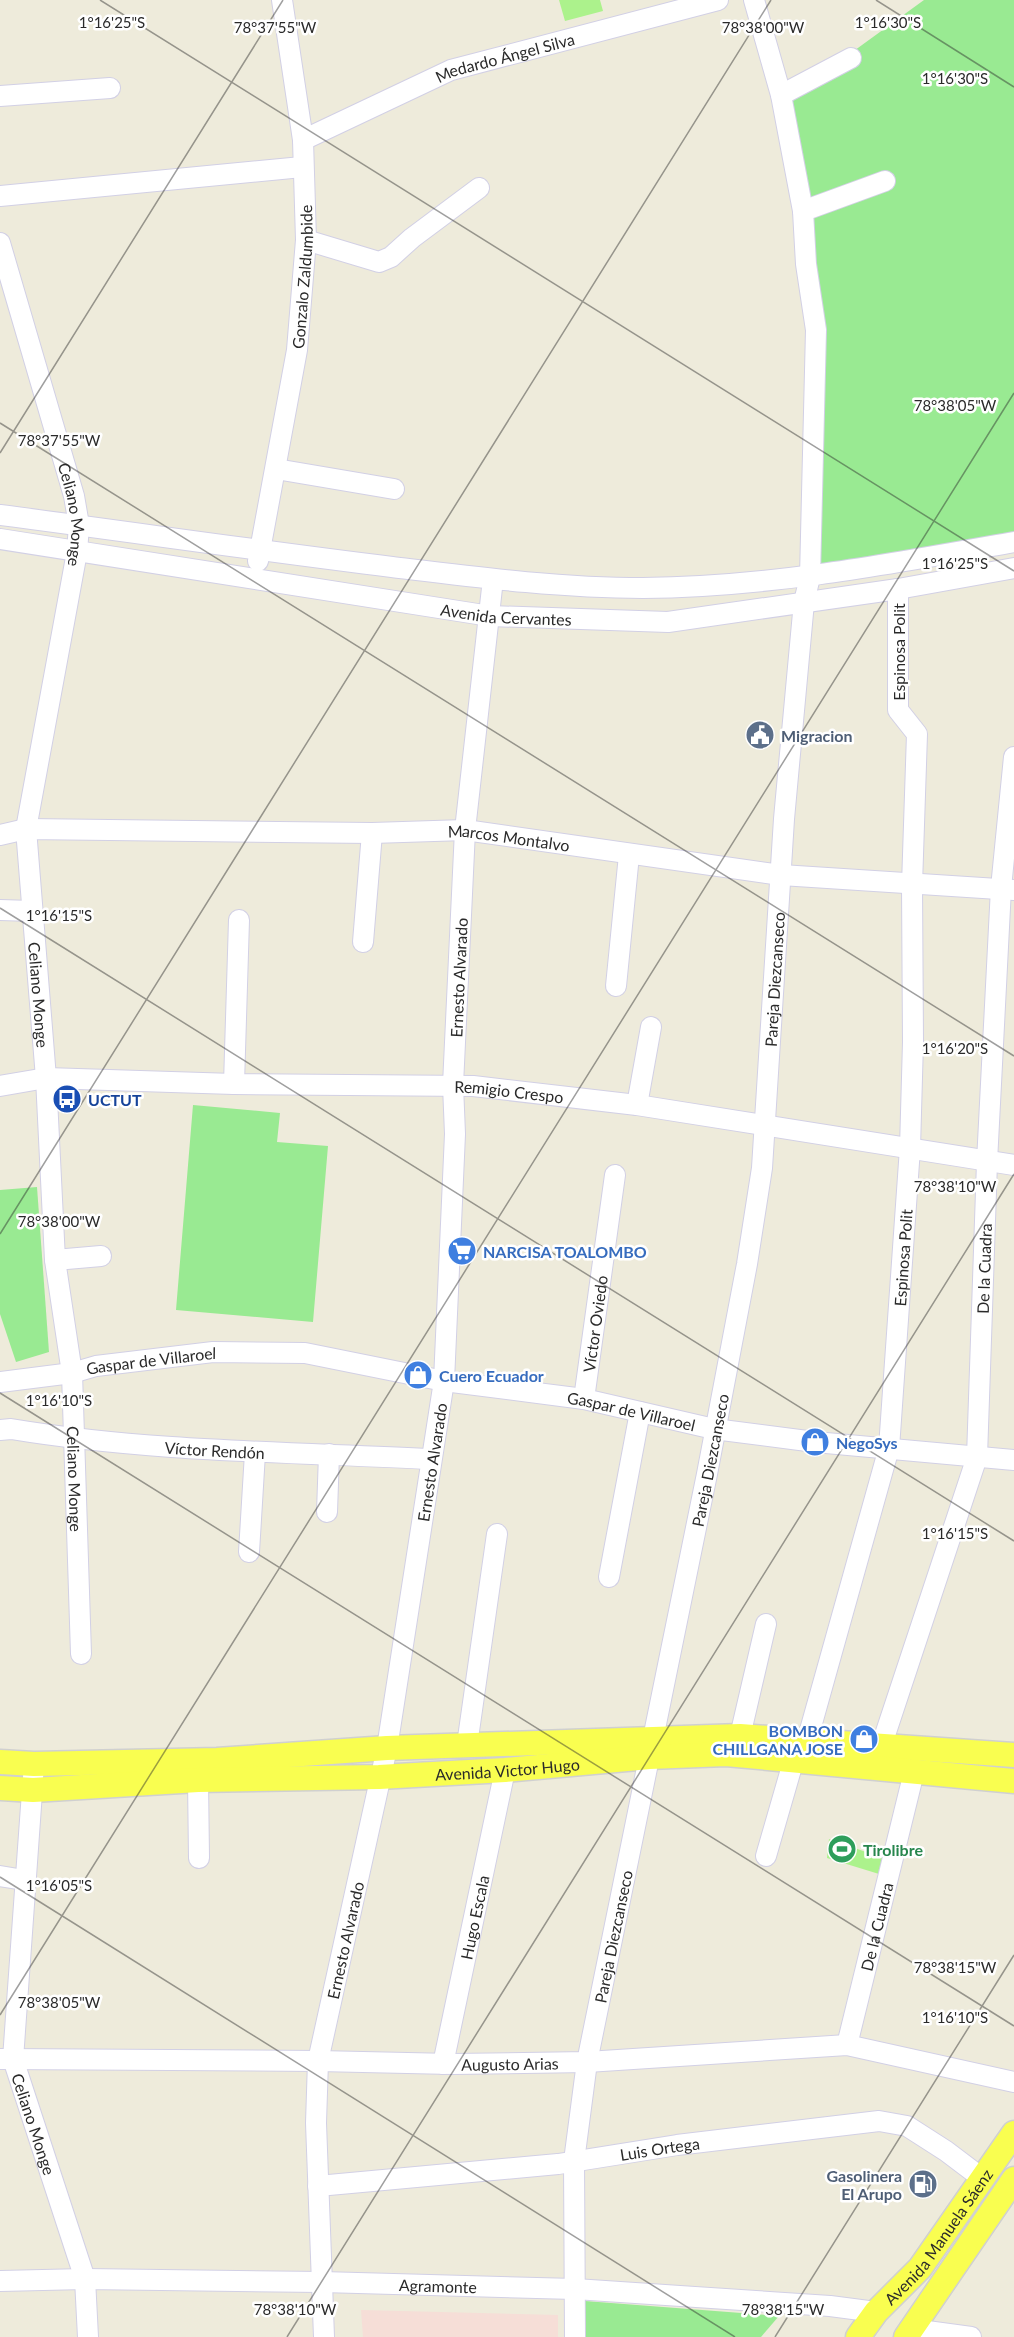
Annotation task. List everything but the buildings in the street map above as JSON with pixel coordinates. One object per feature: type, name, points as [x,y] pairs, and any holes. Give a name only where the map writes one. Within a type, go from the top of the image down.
[{"type":"main road","name":"Avenida Victor Hugo","points":[[0,1788],[33,1790],[198,1780],[379,1777],[505,1770],[650,1747],[740,1736],[879,1768],[1014,1781]]},
{"type":"main road","name":"Avenida Victor Hugo","points":[[0,1762],[34,1764],[217,1760],[467,1745],[650,1747],[726,1754],[882,1744],[1014,1755]]},
{"type":"main road","name":"Avenida Manuela Sáenz","points":[[858,2337],[876,2312],[920,2268],[1014,2133]]},
{"type":"main road","name":"Avenida Manuela Sáenz","points":[[909,2333],[1014,2179]]},
{"type":"street","name":"Gonzalo Zaldumbide","points":[[258,579],[258,551],[276,470],[297,350],[306,240],[302,167],[303,140],[282,0]]},
{"type":"street","name":"Medardo Ángel Silva","points":[[303,140],[451,70],[718,0]]},
{"type":"street","points":[[754,0],[781,95],[850,58]]},
{"type":"street","points":[[0,96],[110,88]]},
{"type":"street","name":"Pareja Diezcanseco","points":[[575,2337],[574,2161],[587,2062],[747,1264],[766,1126],[784,819],[804,602],[810,577],[816,330],[806,264],[804,211],[781,95]]},
{"type":"street","points":[[0,196],[302,167]]},
{"type":"street","points":[[804,211],[885,181]]},
{"type":"street","points":[[306,240],[379,262],[391,257],[412,238],[479,188]]},
{"type":"street","name":"Celiano Monge","points":[[0,243],[74,496],[79,525],[26,829],[46,1078],[55,1260],[72,1372],[81,1654]]},
{"type":"street","points":[[276,470],[394,489]]},
{"type":"street","name":"Avenida Cervantes","points":[[0,515],[258,551],[493,579],[640,588],[717,586],[810,577],[1014,542]]},
{"type":"street","name":"Avenida Cervantes","points":[[0,539],[490,616],[668,622],[898,588],[1014,568]]},
{"type":"street","name":"Ernesto Alvarado","points":[[324,2337],[315,2123],[318,2061],[387,1748],[444,1380],[455,1134],[453,1085],[465,830],[493,579]]},
{"type":"street","name":"Espinosa Polit","points":[[766,1856],[800,1750],[889,1448],[910,1148],[913,1042],[912,885],[917,734],[898,710],[898,588]]},
{"type":"street","name":"De la Cuadra","points":[[879,1768],[882,1744],[977,1457],[987,1162],[1014,757]]},
{"type":"street","name":"Marcos Montalvo","points":[[0,835],[26,829],[372,833],[465,830],[781,875],[912,885],[1007,889]]},
{"type":"street","points":[[363,942],[372,833]]},
{"type":"street","points":[[616,986],[628,855]]},
{"type":"street","points":[[0,910],[32,910]]},
{"type":"street","points":[[234,1084],[239,920]]},
{"type":"street","points":[[637,1105],[651,1027]]},
{"type":"street","name":"Remigio Crespo","points":[[0,1086],[46,1078],[234,1084],[453,1085],[637,1105],[1014,1165]]},
{"type":"street","name":"Víctor Oviedo","points":[[584,1399],[615,1175]]},
{"type":"street","points":[[55,1260],[101,1256]]},
{"type":"street","name":"Gaspar de Villaroel","points":[[0,1382],[72,1372],[96,1366],[248,1351],[305,1353],[444,1380],[584,1399],[714,1429],[1014,1460]]},
{"type":"street","points":[[609,1577],[640,1412]]},
{"type":"street","name":"Víctor Rendón","points":[[0,1430],[75,1440],[255,1453],[431,1459]]},
{"type":"street","points":[[249,1552],[255,1453]]},
{"type":"street","points":[[327,1512],[329,1454]]},
{"type":"street","points":[[467,1745],[497,1534]]},
{"type":"street","points":[[740,1736],[766,1624]]},
{"type":"street","name":"Celiano Monge","points":[[34,1764],[6,2059],[85,2279],[88,2337]]},
{"type":"street","name":"Hugo Escala","points":[[443,2064],[505,1770]]},
{"type":"street","name":"De la Cuadra","points":[[847,2045],[914,1772]]},
{"type":"street","points":[[198,1780],[199,1858]]},
{"type":"street","points":[[0,1876],[24,1880]]},
{"type":"street","name":"Augusto Arias","points":[[6,2059],[443,2064],[587,2062],[847,2045],[1014,2082]]},
{"type":"street","name":"Luis Ortega","points":[[318,2186],[574,2161],[677,2145],[879,2121],[907,2126],[983,2179]]},
{"type":"street","name":"Agramonte","points":[[0,2281],[85,2279],[322,2282],[575,2289],[830,2306],[876,2312]]},
{"type":"street","points":[[909,2333],[971,2337]]},
{"type":"shaded area","points":[[361,2310],[558,2315],[558,2337],[363,2337]]},
{"type":"green space","points":[[559,0],[600,0],[603,11],[565,21]]},
{"type":"green space","points":[[924,0],[1014,0],[1014,534],[816,570],[826,337],[789,98]]},
{"type":"green space","points":[[193,1105],[280,1113],[277,1142],[328,1146],[313,1322],[176,1310]]},
{"type":"green space","points":[[37,1187],[49,1352],[16,1362],[0,1314],[0,1190]]},
{"type":"green space","name":"Tirolibre","points":[[829,1839],[883,1858],[879,1874],[827,1858]]},
{"type":"green space","points":[[585,2301],[779,2316],[761,2337],[586,2337]]},
{"type":"place","name":"Migracion","points":[[760,735]]},
{"type":"place","name":"UCTUT","points":[[67,1099]]},
{"type":"place","name":"NARCISA TOALOMBO","points":[[462,1251]]},
{"type":"place","name":"Cuero Ecuador","points":[[418,1375]]},
{"type":"place","name":"NegoSys","points":[[815,1442]]},
{"type":"place","name":"BOMBON CHILLGANA JOSE","points":[[864,1739]]},
{"type":"place","name":"Tirolibre","points":[[842,1849]]},
{"type":"place","name":"Gasolinera El Arupo","points":[[923,2184]]}]
